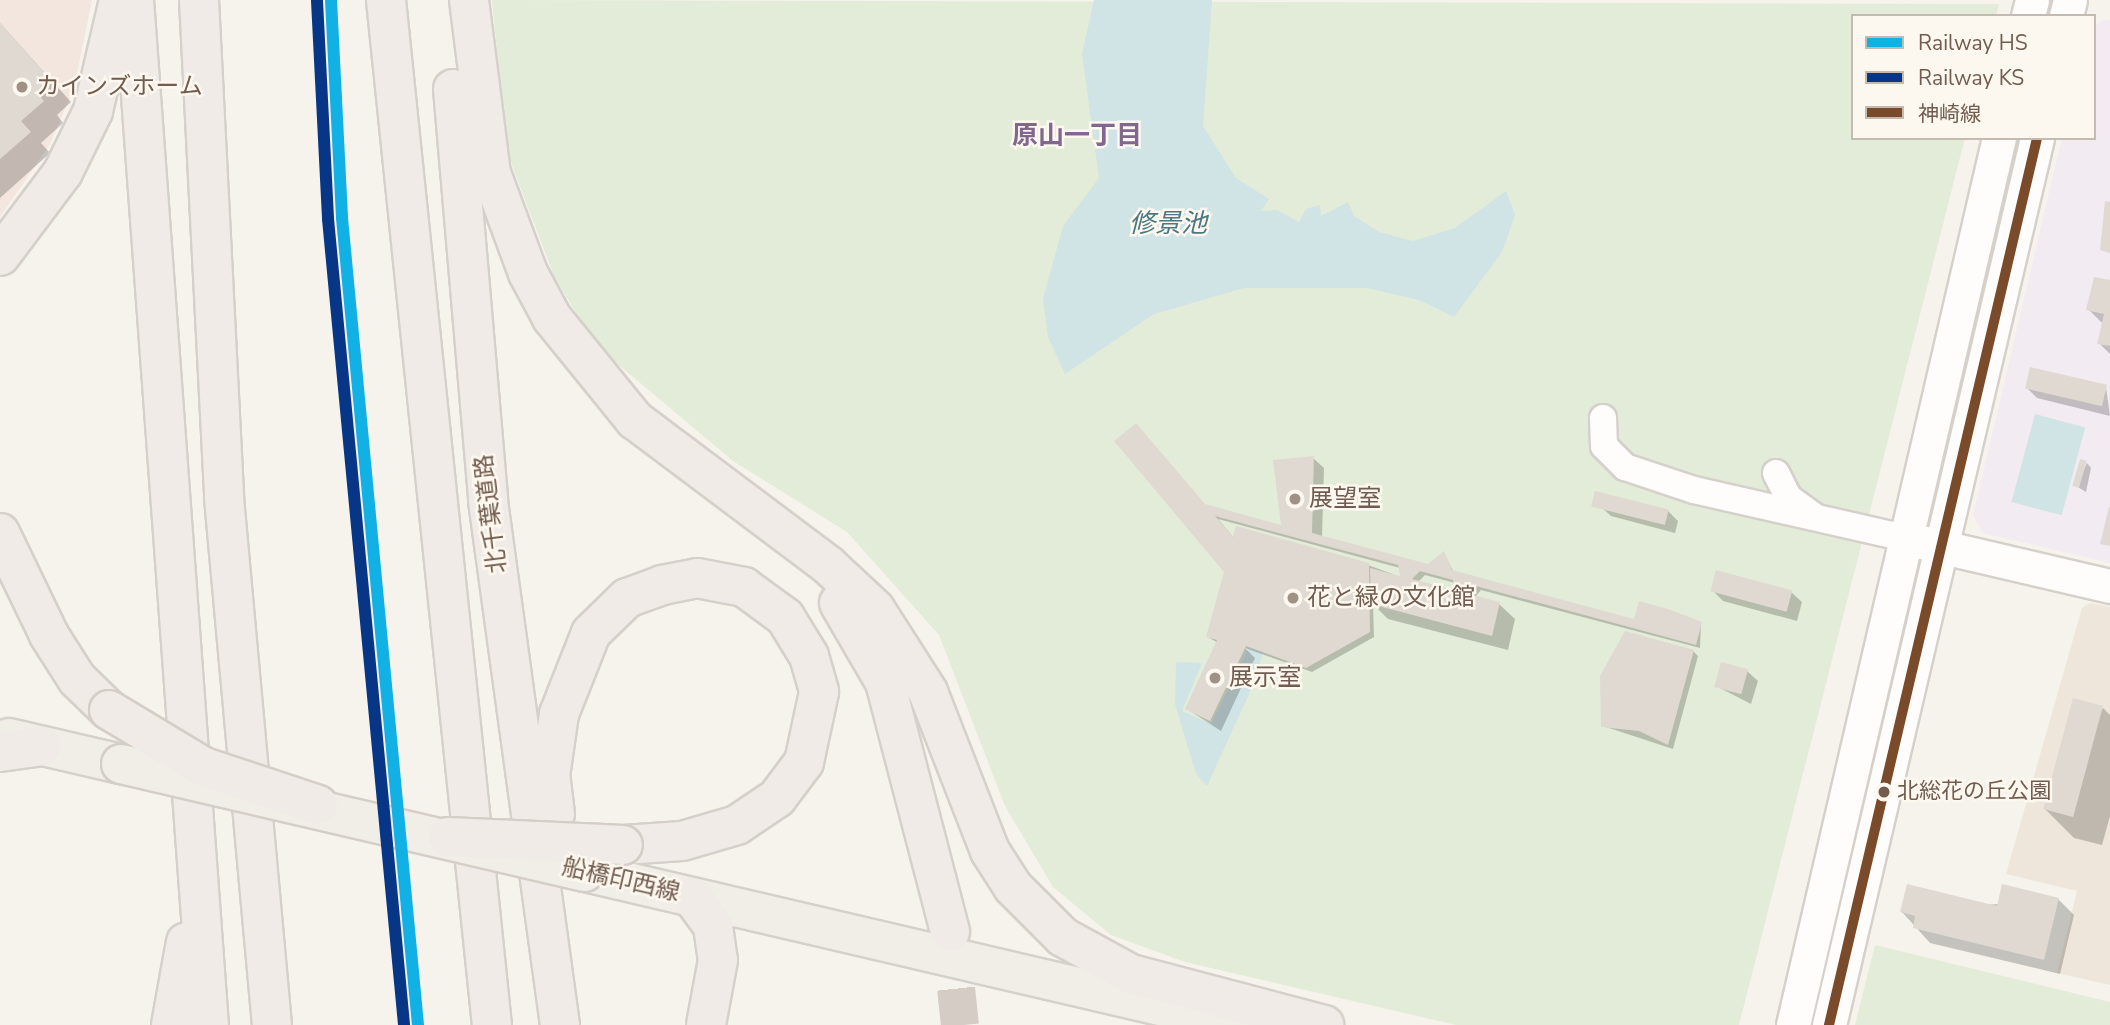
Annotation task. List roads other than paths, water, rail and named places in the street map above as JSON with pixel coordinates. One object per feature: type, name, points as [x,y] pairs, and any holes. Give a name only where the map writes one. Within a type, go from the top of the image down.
[{"type":"highway","points":[[0,256],[63,172],[93,111],[119,0]]},
{"type":"highway","points":[[134,0],[209,1025]]},
{"type":"highway","points":[[199,0],[224,498],[272,1025]]},
{"type":"highway","points":[[386,0],[492,1025]]},
{"type":"highway","name":"北千葉道路","points":[[448,0],[488,501],[560,1025]]},
{"type":"highway","points":[[469,0],[491,173],[546,307],[635,420],[742,506],[828,565],[875,609],[928,692],[990,851],[1013,887],[1063,937],[1131,974],[1324,1025]]},
{"type":"highway","points":[[170,497],[166,592],[188,910],[185,975],[171,1025]]},
{"type":"highway","points":[[742,506],[831,591],[885,682],[950,932]]},
{"type":"highway","points":[[0,533],[49,635],[77,679],[109,710],[204,767],[318,805]]},
{"type":"highway","points":[[448,837],[623,845],[682,841],[737,825],[777,798],[804,762],[819,692],[809,656],[785,617],[744,587],[697,578],[627,598],[591,633],[570,676],[550,776],[580,1025]]},
{"type":"highway","points":[[0,752],[42,746]]},
{"type":"highway","points":[[691,897],[713,926],[718,960],[706,1025]]},
{"type":"main road","name":"船橋印西線","points":[[0,736],[318,805],[585,872],[1241,1025]]},
{"type":"street","points":[[1793,1025],[2000,140]]},
{"type":"street","points":[[1829,1025],[2037,140]]},
{"type":"street","points":[[1603,418],[1605,446],[1625,467],[1816,518],[2110,586]]},
{"type":"street","points":[[1776,473],[1789,498],[1816,518]]},
{"type":"water","name":"修景池","points":[[1094,0],[1212,0],[1203,126],[1236,178],[1269,199],[1261,211],[1277,210],[1299,222],[1306,209],[1320,205],[1321,216],[1348,202],[1354,216],[1379,232],[1413,241],[1455,228],[1506,191],[1515,215],[1502,252],[1454,317],[1419,300],[1367,288],[1244,288],[1154,314],[1065,374],[1048,337],[1043,299],[1063,226],[1099,178],[1082,54]]},
{"type":"water","points":[[2035,414],[2085,427],[2062,515],[2011,502]]},
{"type":"water","points":[[1248,648],[1263,652],[1255,681],[1207,786],[1196,774],[1175,704],[1176,662],[1202,663],[1182,711],[1211,724]]},
{"type":"tunnel","points":[[950,932],[960,1025]]},
{"type":"rail line","name":"HS","points":[[331,0],[342,218],[418,1025]]},
{"type":"rail line","name":"KS","points":[[317,1],[328,219],[404,1025]]},
{"type":"place","name":"カインズホーム","points":[[22,87]]},
{"type":"place","name":"展望室","points":[[1295,499]]},
{"type":"place","name":"花と緑の文化館","points":[[1293,598]]},
{"type":"place","name":"展示室","points":[[1215,678]]},
{"type":"place","name":"北総花の丘公園","points":[[1884,792]]},
{"type":"district","name":"原山一丁目","points":[[1077,136]]}]
